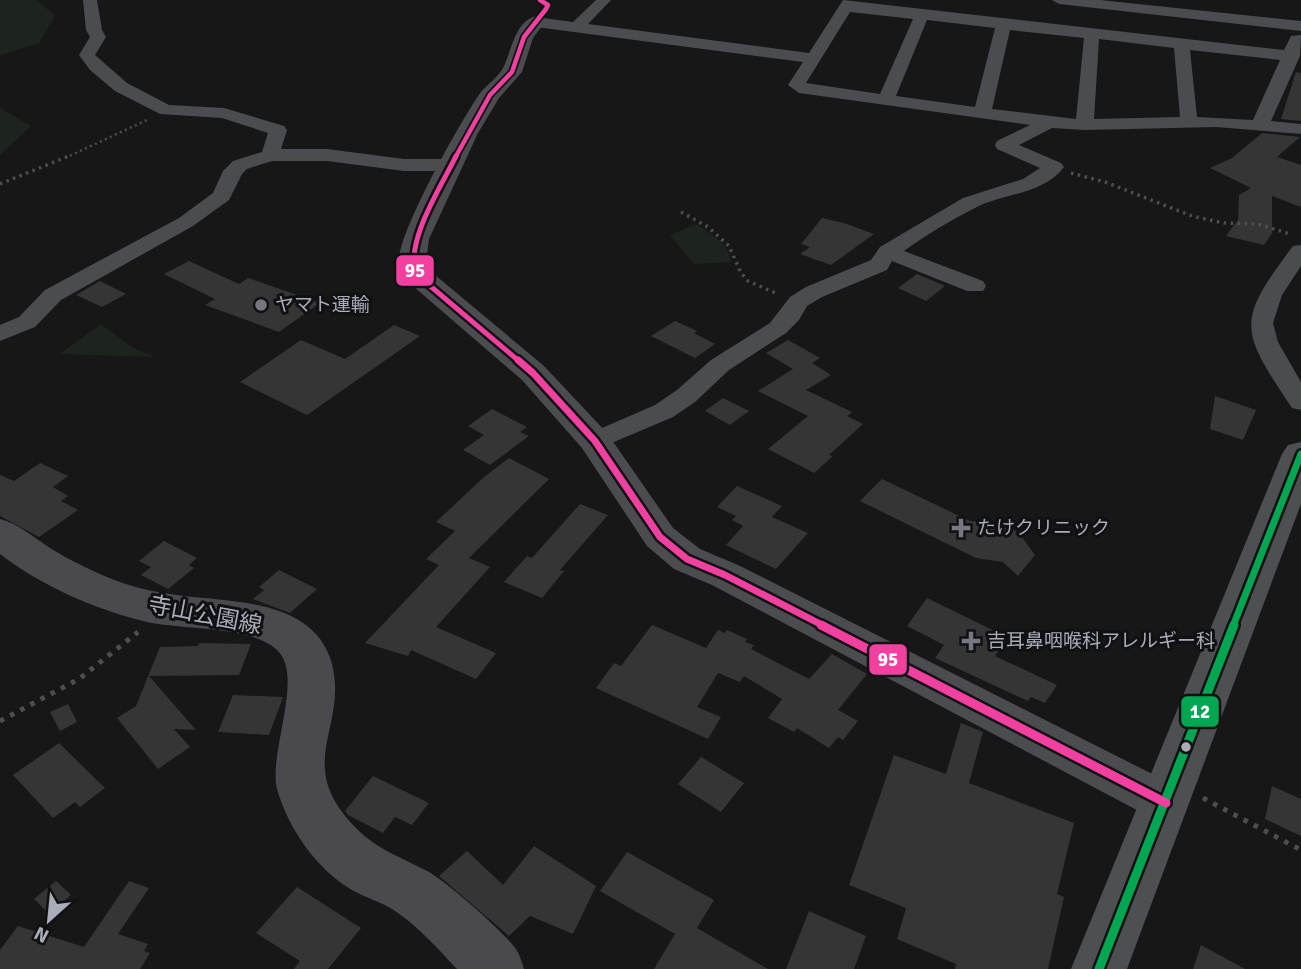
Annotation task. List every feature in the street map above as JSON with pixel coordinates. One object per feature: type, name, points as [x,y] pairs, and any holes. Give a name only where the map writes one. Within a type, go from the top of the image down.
[{"type":"main road","points":[[1099,969],[1298,473]]},
{"type":"main road","name":"寺山公園線","points":[[0,533],[43,566],[95,589],[166,610],[254,620],[291,636],[303,648],[311,682],[299,765],[301,786],[310,808],[330,838],[366,869],[418,895],[496,969]]},
{"type":"street","points":[[90,0],[94,30],[98,37],[87,55],[96,67],[121,87],[166,110],[224,113],[278,130],[270,155]]},
{"type":"street","points":[[579,25],[604,0]]},
{"type":"street","points":[[1051,29],[1057,0],[1301,26],[1292,56],[1260,125]]},
{"type":"street","points":[[1292,56],[922,15],[848,4],[796,85],[805,89],[1085,125],[1189,122],[1301,129]]},
{"type":"street","points":[[579,25],[538,11],[520,44],[512,72],[490,95],[451,165],[416,239],[412,262],[416,274],[533,373],[595,440],[632,499],[660,537],[687,559],[725,575],[1170,793]]},
{"type":"street","points":[[886,100],[922,15]]},
{"type":"street","points":[[983,112],[1004,24]]},
{"type":"street","points":[[579,25],[577,28],[813,58]]},
{"type":"street","points":[[1085,125],[1093,34]]},
{"type":"street","points":[[1182,44],[1189,122]]},
{"type":"street","points":[[1051,122],[1004,145],[1054,167]]},
{"type":"street","points":[[0,334],[27,322],[53,295],[186,222],[222,196],[233,171],[240,165],[270,155],[327,155],[404,165],[451,165]]},
{"type":"street","points":[[595,440],[664,411],[686,397],[720,365],[778,328],[790,316],[798,302],[814,292],[879,265],[888,252],[970,202],[1030,183],[1054,167]]},
{"type":"street","points":[[1301,251],[1275,288],[1261,320],[1262,332],[1268,346],[1301,402]]},
{"type":"street","points":[[888,252],[975,286]]},
{"type":"path","points":[[0,184],[87,149],[166,110]]},
{"type":"path","points":[[1054,167],[1105,182],[1192,216],[1224,223],[1258,224],[1301,238]]},
{"type":"path","points":[[681,212],[708,227],[729,246],[741,273],[748,281],[798,302]]},
{"type":"path","points":[[0,721],[79,679],[166,610]]},
{"type":"path","points":[[1170,793],[1301,850]]},
{"type":"shaded area","points":[[0,0],[37,0],[55,16],[39,43],[0,55]]},
{"type":"shaded area","points":[[0,108],[31,126],[0,155]]},
{"type":"shaded area","points":[[697,224],[724,244],[732,262],[694,264],[670,235]]},
{"type":"shaded area","points":[[101,324],[130,346],[155,357],[60,354]]},
{"type":"building","points":[[1296,72],[1301,73],[1301,121],[1281,119]]},
{"type":"building","points":[[1262,133],[1300,137],[1277,157],[1301,165],[1301,207],[1272,196],[1272,233],[1264,245],[1226,236],[1238,220],[1239,195],[1251,188],[1210,168],[1232,158]]},
{"type":"building","points":[[822,218],[874,234],[831,265],[800,254],[810,247],[801,244]]},
{"type":"building","name":"ヤマト運輸","points":[[189,261],[239,284],[248,278],[320,303],[279,332],[205,305],[215,299],[164,274]]},
{"type":"building","points":[[917,274],[945,286],[926,301],[898,288]]},
{"type":"building","points":[[100,281],[126,294],[102,307],[76,295]]},
{"type":"building","points":[[675,321],[697,331],[694,333],[715,344],[695,358],[651,336]]},
{"type":"building","points":[[394,325],[420,336],[307,415],[240,382],[301,340],[345,359]]},
{"type":"building","points":[[788,340],[820,358],[812,363],[831,375],[806,390],[852,412],[847,416],[863,424],[829,455],[833,456],[814,473],[768,449],[808,416],[758,391],[793,369],[766,353]]},
{"type":"building","points":[[1215,396],[1256,410],[1243,440],[1210,429]]},
{"type":"building","points":[[723,398],[749,411],[730,425],[705,411]]},
{"type":"building","points":[[492,409],[527,427],[520,432],[529,436],[490,465],[463,450],[484,435],[468,426]]},
{"type":"building","points":[[509,458],[549,479],[469,558],[490,567],[436,627],[496,653],[476,679],[411,650],[408,656],[365,643],[439,565],[426,559],[455,531],[436,522],[484,477]]},
{"type":"building","points":[[40,463],[68,476],[53,487],[68,496],[61,501],[78,510],[39,537],[0,516],[0,475],[14,481]]},
{"type":"building","name":"たけクリニック","points":[[882,479],[970,521],[997,523],[1018,532],[1035,555],[1018,576],[1003,562],[976,558],[860,501]]},
{"type":"building","points":[[737,486],[782,506],[772,517],[808,533],[776,569],[726,545],[743,526],[732,520],[736,516],[717,507]]},
{"type":"building","points":[[580,504],[608,515],[560,570],[564,571],[542,598],[504,582],[527,556],[532,558]]},
{"type":"building","points":[[164,541],[197,558],[189,565],[194,568],[168,589],[141,575],[151,567],[139,561]]},
{"type":"building","points":[[279,570],[317,589],[290,613],[253,599],[264,590],[259,587]]},
{"type":"building","name":"吉耳鼻咽喉科アレルギー科","points":[[927,598],[1007,637],[995,656],[1057,685],[1045,703],[1031,697],[1028,701],[935,658],[944,645],[907,626]]},
{"type":"building","points":[[652,625],[706,648],[718,630],[725,633],[727,630],[747,639],[745,642],[754,645],[751,649],[809,679],[832,654],[867,674],[838,710],[858,721],[843,740],[838,737],[829,748],[797,728],[794,732],[768,718],[782,699],[744,676],[740,682],[718,673],[697,707],[721,717],[708,739],[596,688],[614,663],[621,666]]},
{"type":"building","points":[[199,643],[251,644],[239,675],[149,676],[196,730],[174,729],[190,747],[158,769],[117,718],[136,706],[160,647],[198,646]]},
{"type":"building","points":[[233,695],[283,697],[269,735],[218,732]]},
{"type":"building","points":[[68,704],[77,722],[60,731],[50,712]]},
{"type":"building","points":[[961,723],[983,732],[969,783],[1074,823],[1057,894],[1064,897],[1048,969],[955,969],[956,964],[897,939],[906,908],[849,885],[894,755],[946,774]]},
{"type":"building","points":[[59,743],[105,788],[80,807],[75,802],[53,818],[13,775]]},
{"type":"building","points":[[701,757],[744,783],[721,812],[678,784]]},
{"type":"building","points":[[373,776],[429,803],[412,825],[395,817],[383,833],[348,815],[345,811]]},
{"type":"building","points":[[1272,786],[1301,799],[1301,836],[1265,819]]},
{"type":"building","points":[[534,846],[596,886],[573,934],[530,916],[509,936],[439,876],[467,851],[503,885]]},
{"type":"building","points":[[627,852],[714,900],[697,928],[768,969],[654,969],[675,934],[600,891]]},
{"type":"building","points":[[56,881],[71,895],[49,914],[34,899]]},
{"type":"building","points":[[129,881],[149,888],[118,934],[148,944],[144,951],[150,953],[140,969],[0,969],[0,950],[18,926],[84,947]]},
{"type":"building","points":[[297,887],[361,928],[328,969],[294,969],[300,961],[256,933]]},
{"type":"building","points":[[809,911],[866,936],[854,969],[786,969]]},
{"type":"building","points":[[1201,945],[1245,969],[1193,969]]},
{"type":"transit line","name":"95","points":[[540,0],[548,5],[546,9],[524,37],[512,72],[490,95],[467,133],[416,239],[412,262],[416,274],[533,373],[595,441],[660,537],[687,559],[725,575],[1166,803]]},
{"type":"transit line","name":"12","points":[[1099,969],[1301,454]]},
{"type":"place","name":"ヤマト運輸","points":[[261,305]]},
{"type":"place","name":"たけクリニック","points":[[961,528]]},
{"type":"place","name":"吉耳鼻咽喉科アレルギー科","points":[[971,641]]}]
